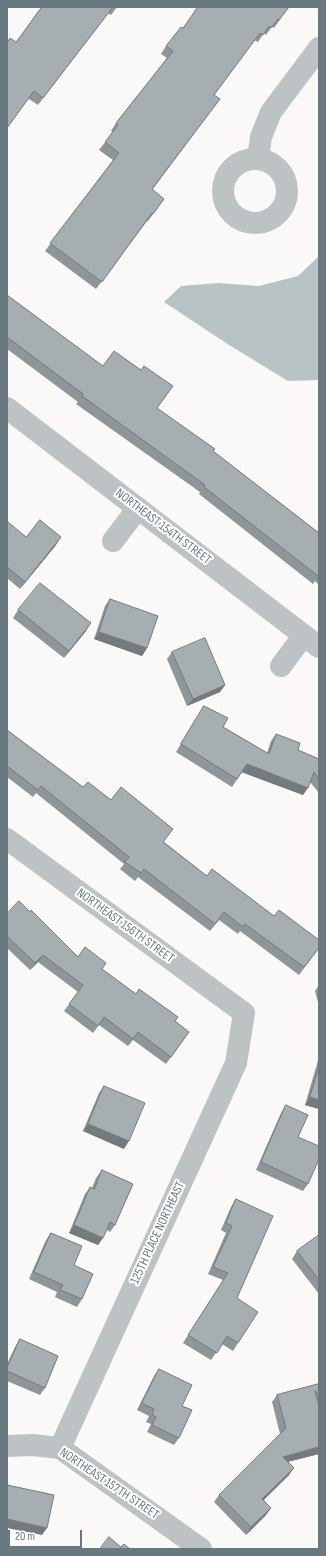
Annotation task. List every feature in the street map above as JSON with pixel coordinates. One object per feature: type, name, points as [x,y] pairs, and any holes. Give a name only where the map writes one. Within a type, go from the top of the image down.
[{"type":"street","points":[[258,159],[261,137],[271,112],[319,48]]},
{"type":"street","name":"NORTHEAST 154TH STREET","points":[[7,408],[312,641]]},
{"type":"street","points":[[113,541],[138,508]]},
{"type":"street","points":[[281,666],[312,641]]},
{"type":"street","name":"NORTHEAST 156TH STREET","points":[[7,839],[244,1013]]},
{"type":"street","name":"125TH PLACE NORTHEAST","points":[[60,1448],[236,1063],[244,1013]]},
{"type":"street","name":"NORTHEAST 157TH STREET","points":[[7,1446],[32,1445],[60,1448],[202,1549]]},
{"type":"shaded area","points":[[319,256],[319,380],[288,381],[229,345],[164,302],[181,286],[218,283],[259,286],[298,276]]},
{"type":"building","points":[[42,7],[113,7],[43,98],[34,91],[7,128],[7,43],[10,38],[16,42]]},
{"type":"building","points":[[198,7],[289,7],[271,28],[269,26],[263,35],[260,33],[214,95],[220,99],[152,189],[164,199],[153,214],[152,213],[102,282],[50,243],[119,153],[105,142],[118,125],[116,123],[173,51],[166,46],[181,27],[183,28]]},
{"type":"building","points":[[7,295],[103,366],[114,351],[141,370],[144,366],[173,386],[157,408],[215,449],[213,451],[319,533],[319,575],[318,576],[204,487],[205,485],[82,396],[83,394],[7,337]]},
{"type":"building","points":[[40,520],[61,537],[25,582],[7,567],[7,523],[8,522],[26,537]]},
{"type":"building","points":[[40,583],[91,623],[69,651],[18,610]]},
{"type":"building","points":[[110,599],[158,616],[147,648],[99,632]]},
{"type":"building","points":[[205,638],[225,685],[193,699],[172,652]]},
{"type":"building","points":[[204,706],[228,718],[223,727],[269,754],[276,734],[300,743],[298,750],[319,759],[319,779],[314,772],[308,788],[247,764],[237,779],[181,744]]},
{"type":"building","points":[[7,730],[83,787],[88,782],[111,800],[121,787],[173,829],[163,842],[207,876],[212,869],[274,916],[279,910],[319,940],[319,948],[304,967],[245,924],[243,927],[224,912],[215,924],[144,869],[141,873],[125,862],[129,857],[41,786],[38,790],[7,766]]},
{"type":"building","points":[[19,901],[30,912],[31,910],[78,957],[85,947],[106,963],[102,969],[136,994],[139,989],[178,1017],[175,1021],[189,1032],[171,1057],[138,1032],[133,1039],[104,1017],[98,1026],[69,1004],[83,985],[43,955],[35,963],[7,936],[7,914]]},
{"type":"building","points":[[319,1067],[319,1100],[310,1097]]},
{"type":"building","points":[[104,1086],[145,1103],[129,1141],[88,1124]]},
{"type":"building","points":[[286,1105],[308,1115],[298,1137],[319,1146],[319,1159],[308,1184],[261,1162]]},
{"type":"building","points":[[102,1170],[133,1184],[115,1225],[110,1222],[103,1238],[74,1225],[90,1187],[94,1189]]},
{"type":"building","points":[[236,1199],[273,1216],[237,1298],[258,1312],[238,1343],[227,1336],[217,1353],[188,1335],[228,1273],[213,1267],[232,1226],[226,1223]]},
{"type":"building","points":[[51,1233],[82,1246],[74,1265],[93,1274],[82,1299],[60,1290],[63,1285],[34,1272]]},
{"type":"building","points":[[319,1235],[319,1280],[297,1251]]},
{"type":"building","points":[[20,1339],[58,1356],[45,1388],[7,1371]]},
{"type":"building","points":[[159,1369],[192,1385],[182,1406],[192,1410],[179,1438],[152,1425],[156,1417],[152,1414],[154,1409],[142,1403]]},
{"type":"building","points":[[319,1384],[319,1394],[315,1391],[319,1406],[319,1447],[283,1457],[294,1468],[262,1499],[271,1508],[251,1527],[219,1495],[286,1428],[277,1395]]},
{"type":"building","points":[[7,1485],[54,1495],[47,1528],[7,1519]]},
{"type":"building","points":[[109,1537],[121,1547],[124,1544],[130,1549],[100,1549]]}]
